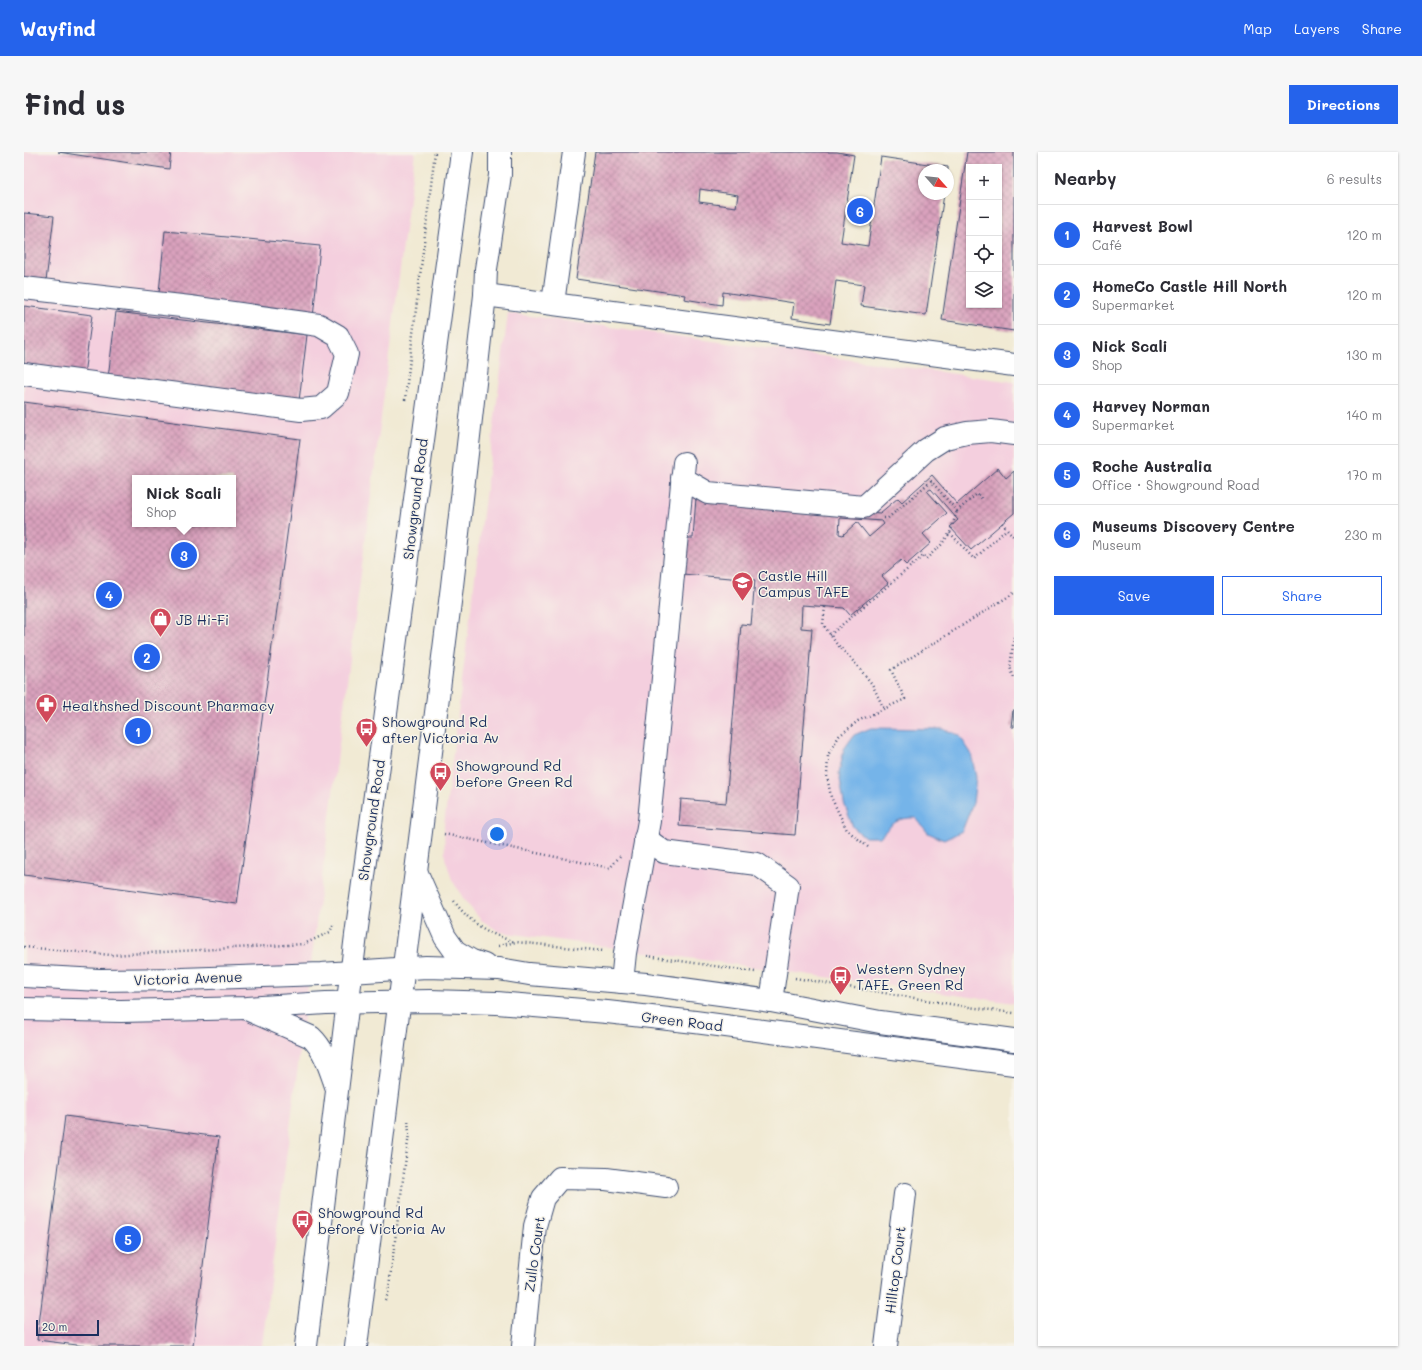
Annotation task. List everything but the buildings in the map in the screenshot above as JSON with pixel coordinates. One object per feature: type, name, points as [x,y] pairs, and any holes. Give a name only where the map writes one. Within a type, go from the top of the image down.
[{"type":"main road","name":"Showground Road","points":[[306,1346],[348,1002],[462,152]]},
{"type":"main road","points":[[500,152],[500,175]]},
{"type":"main road","points":[[356,1346],[453,578],[486,294],[486,269],[504,152]]},
{"type":"main road","points":[[553,303],[574,152]]},
{"type":"main road","points":[[24,288],[190,307],[319,325],[338,336],[347,354],[338,393],[321,408],[301,410],[24,374]]},
{"type":"main road","points":[[486,294],[1014,365]]},
{"type":"main road","points":[[622,982],[624,953],[649,821],[683,470],[708,493],[864,507],[926,450],[945,438],[967,433],[991,431],[1014,434]]},
{"type":"main road","points":[[645,838],[664,852],[757,864],[788,886],[771,1002]]},
{"type":"main road","points":[[416,871],[445,937],[454,951],[472,961],[499,969],[529,974],[646,984],[771,1002],[880,1022],[1014,1040]]},
{"type":"main road","points":[[352,972],[426,967],[499,969]]},
{"type":"main road","name":"Victoria Avenue","points":[[24,976],[99,980],[181,980],[352,972]]},
{"type":"main road","points":[[24,1009],[121,1011],[247,1008],[348,1002]]},
{"type":"main road","name":"Green Road","points":[[348,1002],[497,1003],[607,1012],[1014,1064]]},
{"type":"main road","points":[[247,1008],[311,1037],[318,1044],[324,1055],[338,1089]]},
{"type":"main road","name":"Zullo Court","points":[[523,1346],[535,1226],[543,1198],[560,1178],[606,1179],[666,1188]]},
{"type":"main road","name":"Hilltop Court","points":[[886,1346],[905,1194]]},
{"type":"path","points":[[880,517],[888,518],[931,481],[957,511]]},
{"type":"path","points":[[920,553],[926,559],[941,545],[950,533],[957,511],[977,494],[982,499]]},
{"type":"path","points":[[1002,523],[1014,537]]},
{"type":"path","points":[[950,533],[974,559],[1007,530]]},
{"type":"path","points":[[830,635],[923,556]]},
{"type":"path","points":[[868,847],[847,830],[831,797],[827,776],[828,755],[839,736],[858,721],[906,699],[891,670],[1014,593]]},
{"type":"path","points":[[825,607],[823,624],[836,643],[872,684],[884,709]]},
{"type":"path","points":[[1014,637],[1010,667],[1014,678]]},
{"type":"path","points":[[444,834],[610,868],[636,836],[645,838]]},
{"type":"path","points":[[450,896],[462,911],[479,927],[501,938],[516,942],[624,953],[775,975],[1014,1013]]},
{"type":"path","points":[[24,947],[111,954],[304,944],[330,932]]},
{"type":"path","points":[[495,946],[516,942]]},
{"type":"shaded area","points":[[24,152],[415,152],[262,1346],[24,1346]]},
{"type":"shaded area","name":"Castle Hill Campus TAFE","points":[[508,313],[1014,382],[1014,1003],[500,932],[481,920],[465,901],[452,880],[445,858],[444,825]]},
{"type":"water","points":[[871,728],[943,729],[959,735],[971,753],[976,777],[973,803],[962,831],[944,840],[928,833],[916,818],[909,818],[895,822],[880,837],[865,837],[853,827],[844,803],[839,773],[844,749],[854,735]]},
{"type":"place","name":"Museums Discovery Centre","points":[[860,211]]},
{"type":"place","name":"Nick Scali","points":[[184,555]]},
{"type":"place","name":"Harvey Norman","points":[[109,595]]},
{"type":"place","name":"Castle Hill Campus TAFE","points":[[743,602]]},
{"type":"place","name":"JB Hi-Fi","points":[[160,638]]},
{"type":"place","name":"HomeCo Castle Hill North","points":[[147,657]]},
{"type":"place","name":"Healthshed Discount Pharmacy","points":[[46,724]]},
{"type":"place","name":"Harvest Bowl","points":[[138,731]]},
{"type":"place","name":"Showground Rd after Victoria Av","points":[[367,748]]},
{"type":"place","name":"Showground Rd before Green Rd","points":[[440,792]]},
{"type":"place","name":"Western Sydney TAFE, Green Rd","points":[[840,996]]},
{"type":"place","name":"Roche Australia","points":[[128,1239]]},
{"type":"place","name":"Showground Rd before Victoria Av","points":[[303,1240]]}]
